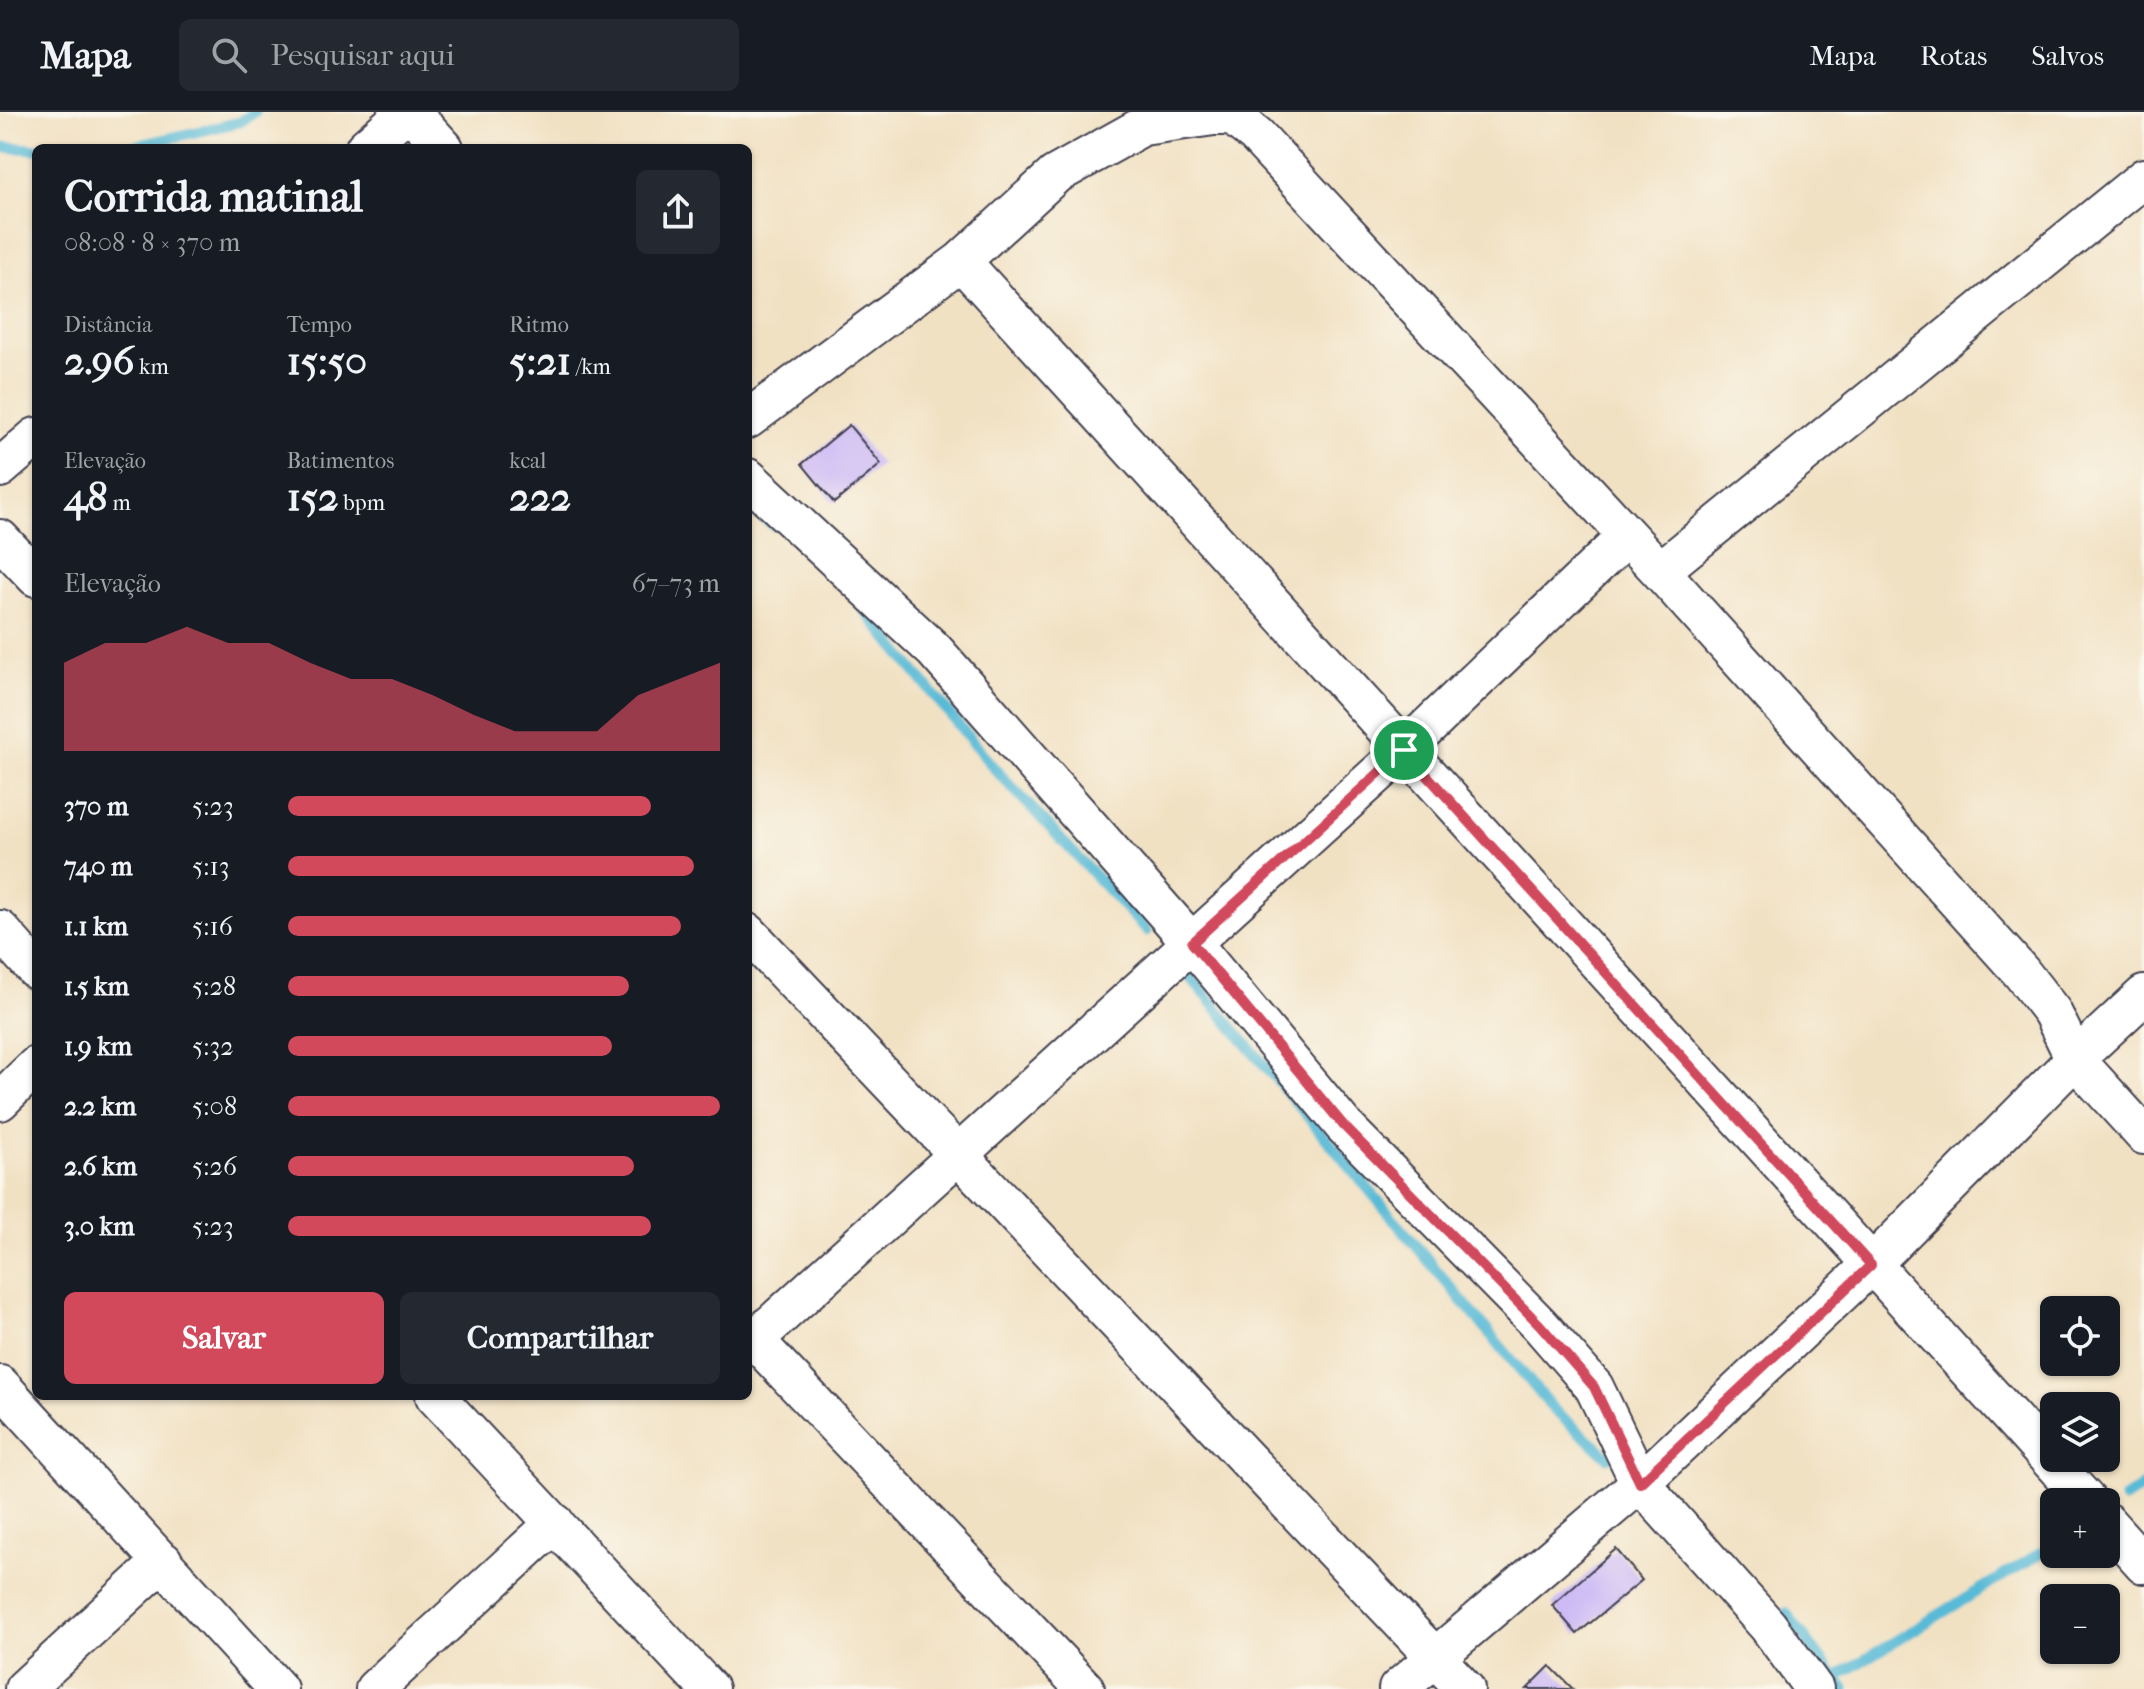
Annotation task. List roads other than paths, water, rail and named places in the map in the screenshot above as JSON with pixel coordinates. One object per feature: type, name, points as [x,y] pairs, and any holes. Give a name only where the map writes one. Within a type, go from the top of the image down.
[{"type":"street","points":[[370,144],[409,112],[440,144]]},
{"type":"street","points":[[752,416],[961,261],[1055,175],[1143,126],[1221,115],[1235,118],[1256,135],[1660,571],[2021,972],[2052,1012],[2075,1059],[2144,1135]]},
{"type":"street","points":[[1660,571],[2144,178]]},
{"type":"street","points":[[961,261],[2075,1488]]},
{"type":"street","points":[[0,468],[32,440]]},
{"type":"street","points":[[752,482],[934,650],[1192,943],[1344,1126],[1540,1325],[1594,1387],[1640,1483],[1768,1626],[1814,1689]]},
{"type":"street","points":[[752,1335],[1404,750],[1627,536]]},
{"type":"street","points":[[0,539],[32,573]]},
{"type":"street","points":[[0,930],[32,966]]},
{"type":"street","points":[[752,937],[1465,1689]]},
{"type":"street","points":[[1398,1689],[1640,1483],[1871,1265],[2075,1059],[2144,995]]},
{"type":"street","points":[[0,1101],[32,1070]]},
{"type":"street","points":[[752,1337],[1085,1689]]},
{"type":"street","points":[[0,1385],[278,1689]]},
{"type":"street","points":[[439,1400],[709,1689]]},
{"type":"street","points":[[375,1689],[555,1523]]},
{"type":"street","points":[[2120,1537],[2144,1564]]},
{"type":"street","points":[[24,1689],[163,1561]]},
{"type":"waterway","points":[[144,144],[240,122],[255,112]]},
{"type":"waterway","points":[[0,147],[32,149]]},
{"type":"waterway","points":[[752,510],[773,525]]},
{"type":"waterway","points":[[862,607],[993,767],[1147,931]]},
{"type":"waterway","points":[[1188,974],[1553,1409],[1608,1457]]},
{"type":"waterway","points":[[2124,1499],[2144,1486]]},
{"type":"waterway","points":[[1833,1679],[2040,1553]]},
{"type":"waterway","points":[[1786,1613],[1844,1689]]}]
